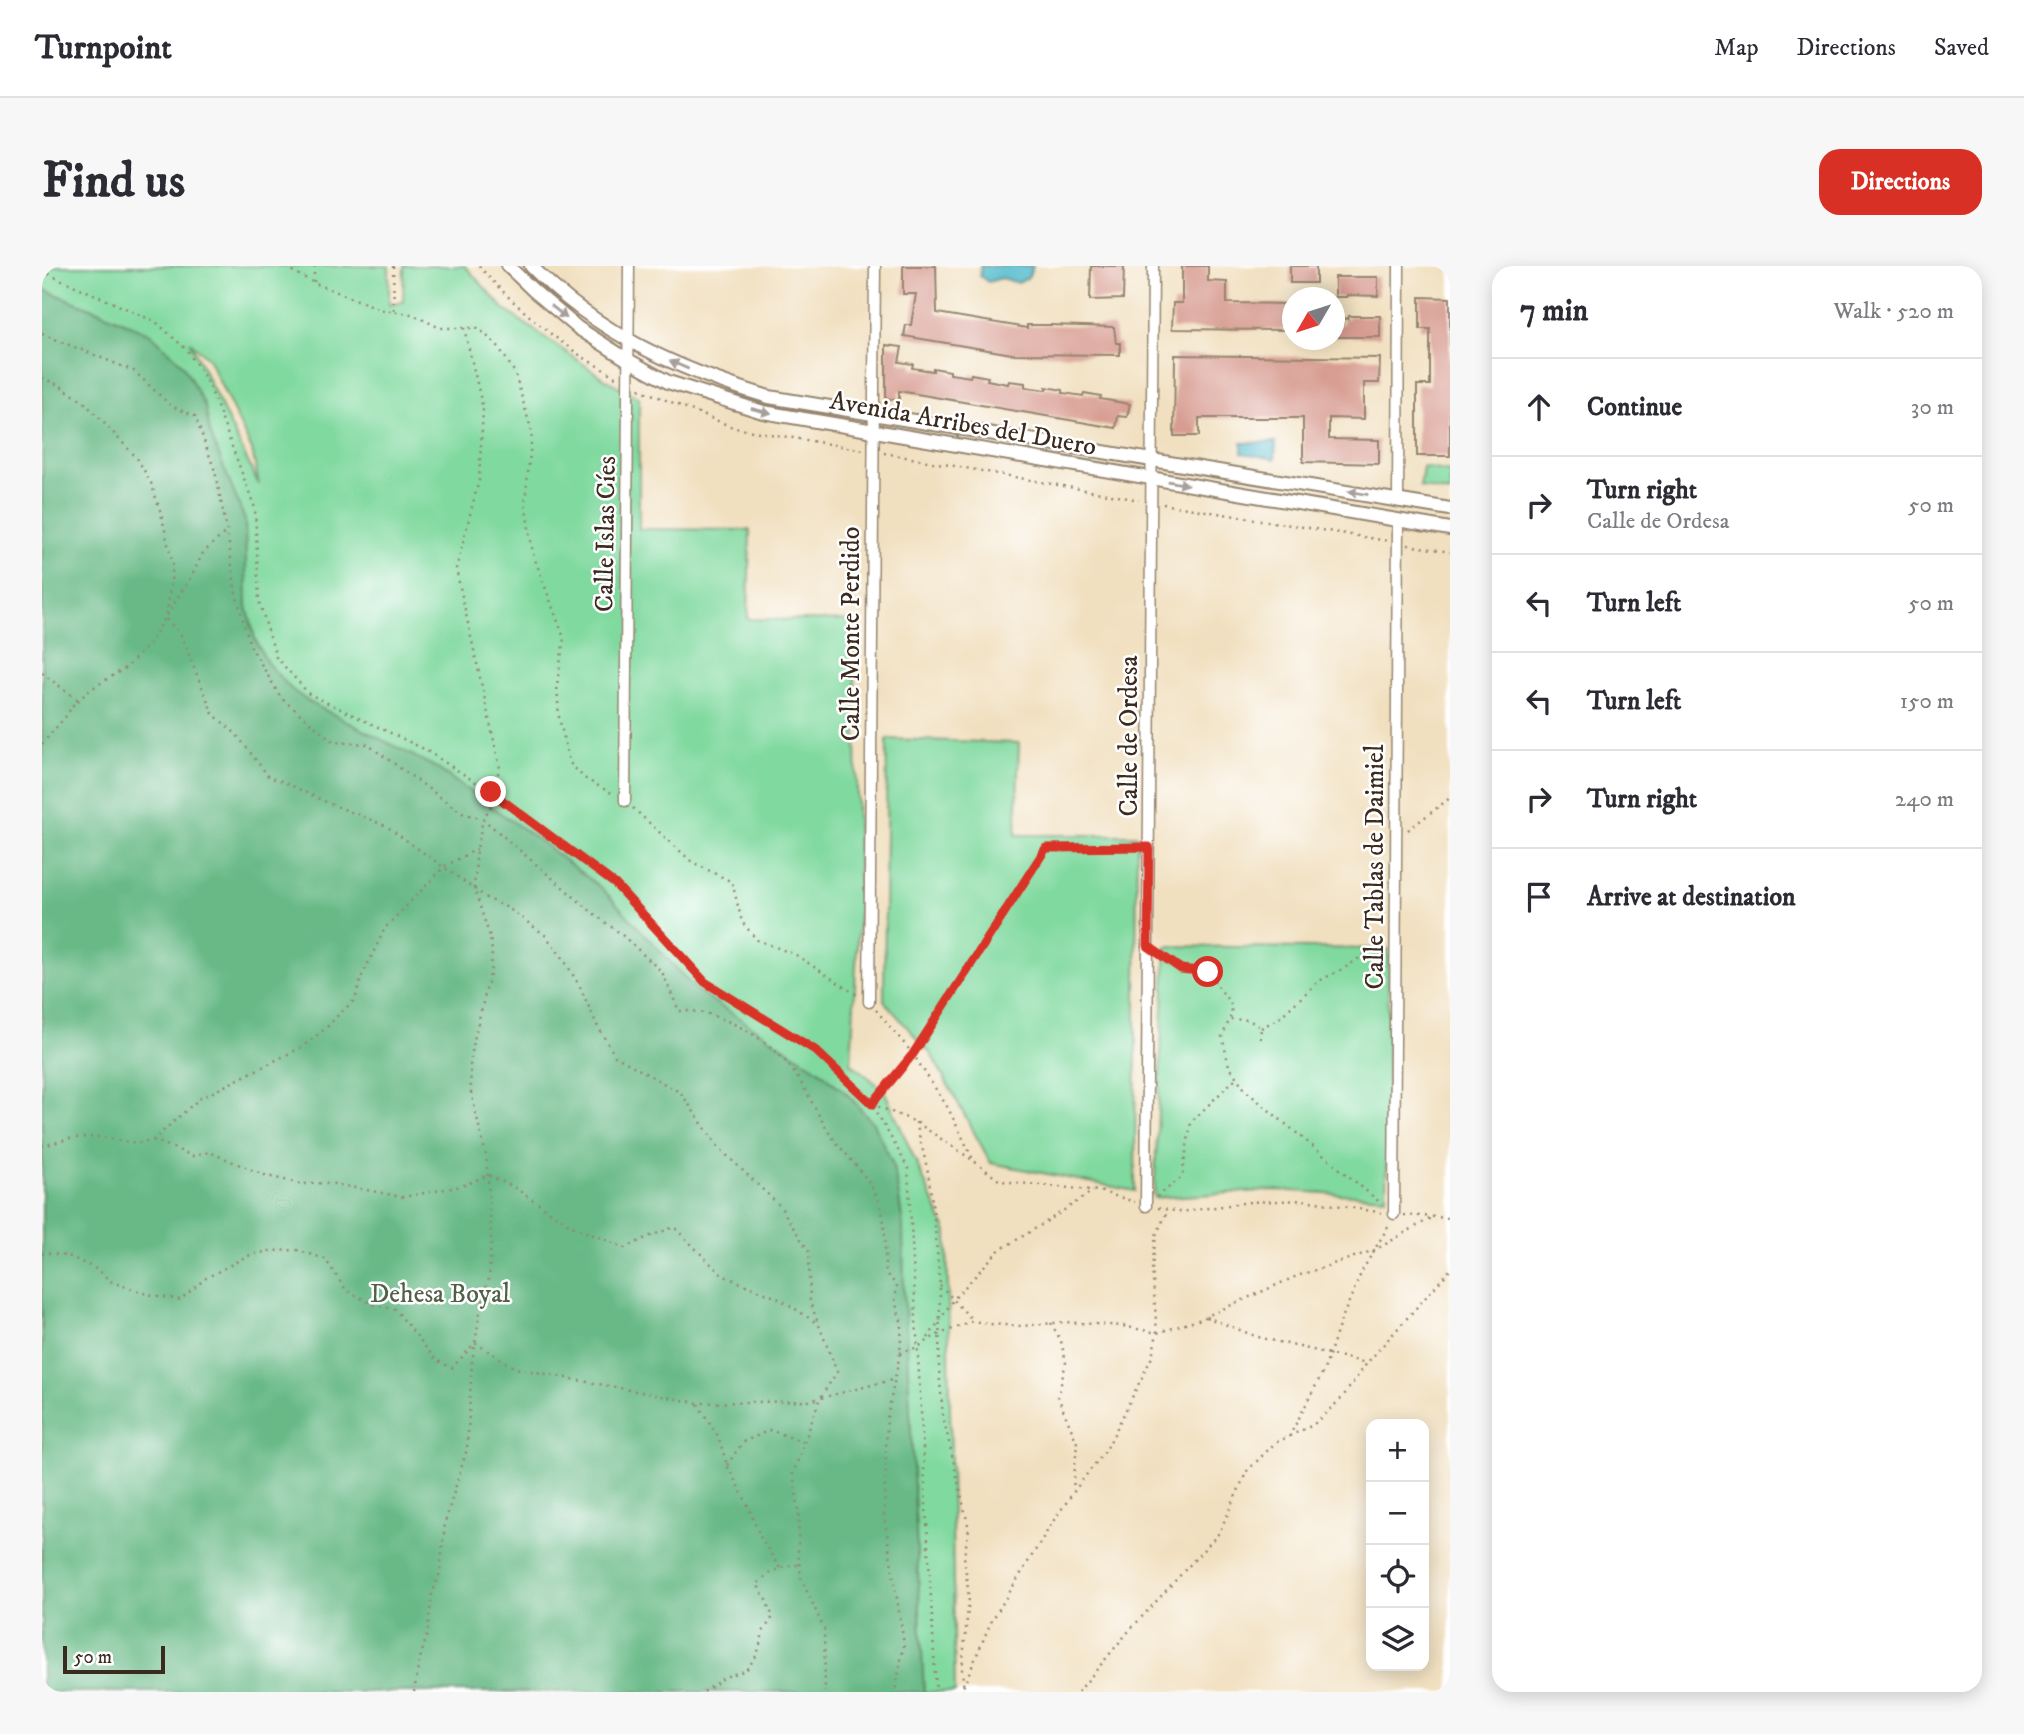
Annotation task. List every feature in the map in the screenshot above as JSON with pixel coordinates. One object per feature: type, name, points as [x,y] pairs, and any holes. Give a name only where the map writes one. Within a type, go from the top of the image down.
[{"type":"street","name":"Avenida Arribes del Duero","points":[[508,266],[578,328],[628,360],[668,382],[763,412],[1450,529]]},
{"type":"street","name":"Avenida Arribes del Duero","points":[[531,266],[584,312],[628,340],[671,363],[769,397],[1450,509]]},
{"type":"street","name":"Calle Islas Cíes","points":[[625,802],[629,266]]},
{"type":"street","name":"Calle Monte Perdido","points":[[869,1002],[875,266]]},
{"type":"street","name":"Calle de Ordesa","points":[[1146,1206],[1153,266]]},
{"type":"street","points":[[1398,500],[1399,266]]},
{"type":"street","name":"Calle Tablas de Daimiel","points":[[1394,1214],[1398,520]]},
{"type":"path","points":[[287,266],[314,283],[383,310],[412,314],[440,328],[478,328],[498,346],[515,373],[532,433],[525,502],[533,554],[564,638],[557,685],[559,717],[569,762],[584,778],[625,802],[692,862],[732,882],[742,922],[757,940],[796,956],[869,1002],[913,1054],[948,1108],[974,1161]]},
{"type":"path","points":[[314,266],[314,283]]},
{"type":"path","points":[[393,266],[394,312]]},
{"type":"path","points":[[42,271],[156,322],[187,350],[209,385],[255,508],[259,601],[276,657],[309,694],[424,749],[491,792],[615,884],[705,982],[815,1050],[872,1104],[908,1168],[936,1692]]},
{"type":"path","points":[[414,1692],[427,1635],[432,1594],[440,1573],[445,1522],[467,1449],[472,1362],[481,1306],[489,1278],[491,1239],[486,1156],[471,1092],[470,1064],[491,970],[492,951],[474,888],[477,849],[483,819],[492,806],[491,792],[500,768],[456,569],[479,480],[483,409],[464,328]]},
{"type":"path","points":[[42,334],[134,370],[171,406],[195,416],[215,471],[228,531],[236,594],[250,645],[281,698],[334,742],[367,744],[462,813],[483,819],[621,934],[662,972],[679,1011],[703,1013],[748,1032],[772,1048],[793,1070],[841,1150],[852,1160],[877,1195],[882,1213],[886,1274],[897,1285],[895,1301],[902,1324],[901,1353],[887,1418],[884,1515],[904,1644],[895,1692]]},
{"type":"path","points":[[42,378],[61,386],[85,403],[137,458],[151,483],[173,566],[166,619]]},
{"type":"path","points":[[42,744],[78,700],[127,667],[149,644],[203,553],[228,531]]},
{"type":"path","points":[[166,619],[180,633],[213,714],[236,734],[269,777],[386,826],[487,898],[508,908],[545,935],[580,987],[615,1056],[681,1093],[718,1147],[780,1206],[809,1252],[810,1302],[837,1371],[820,1398],[793,1474],[799,1510],[801,1578],[824,1629],[825,1692]]},
{"type":"path","points":[[42,673],[78,700]]},
{"type":"path","points":[[1396,839],[1450,799]]},
{"type":"path","points":[[872,1104],[913,1054],[1046,848],[1149,847]]},
{"type":"path","points":[[42,1146],[73,1138],[99,1136],[137,1143],[153,1140],[199,1099],[302,1047],[355,1000],[362,976],[385,928],[445,866],[477,849]]},
{"type":"path","points":[[1148,946],[1181,969],[1208,972],[1232,1006],[1230,1019],[1222,1036],[1228,1066],[1246,1091],[1394,1214]]},
{"type":"path","points":[[1261,1028],[1279,1018],[1319,981],[1373,949],[1396,949]]},
{"type":"path","points":[[1230,1019],[1249,1020],[1261,1028]]},
{"type":"path","points":[[1260,1039],[1261,1028]]},
{"type":"path","points":[[1146,1206],[1182,1177],[1191,1122],[1236,1077]]},
{"type":"path","points":[[872,1104],[916,1122],[1000,1181],[1093,1190],[1146,1206],[1180,1212],[1250,1202],[1304,1200],[1394,1214],[1450,1218]]},
{"type":"path","points":[[916,1122],[928,1172],[940,1285],[938,1334],[943,1416],[969,1529],[964,1556],[969,1598],[961,1670],[964,1692]]},
{"type":"path","points":[[153,1140],[192,1156],[209,1152],[267,1176],[302,1184],[329,1183],[403,1197],[462,1186],[488,1174]]},
{"type":"path","points":[[488,1174],[512,1186],[572,1226],[625,1248],[674,1227],[722,1275],[782,1300],[818,1324]]},
{"type":"path","points":[[927,1341],[953,1300],[998,1251],[1093,1190]]},
{"type":"path","points":[[959,1692],[991,1622],[1073,1494],[1105,1450],[1152,1357],[1157,1333],[1152,1267],[1157,1236],[1168,1210]]},
{"type":"path","points":[[1289,1437],[1324,1370],[1362,1271],[1394,1214]]},
{"type":"path","points":[[901,1353],[918,1347],[938,1334],[973,1321],[1022,1326],[1064,1321],[1123,1326],[1157,1333],[1205,1316],[1297,1276],[1375,1250],[1433,1217]]},
{"type":"path","points":[[42,1254],[44,1252],[71,1257],[98,1270],[112,1282],[147,1294],[180,1300],[205,1278],[247,1256],[269,1251],[297,1250],[325,1259],[346,1290],[373,1305],[395,1309],[436,1360],[452,1368],[475,1343]]},
{"type":"path","points":[[1078,1692],[1128,1632],[1219,1533],[1247,1471],[1275,1443],[1313,1425],[1342,1398],[1367,1363],[1450,1270]]},
{"type":"path","points":[[940,1285],[973,1321]]},
{"type":"path","points":[[1205,1316],[1258,1336],[1367,1363]]},
{"type":"path","points":[[1051,1323],[1061,1341],[1066,1362],[1058,1397],[1077,1443],[1073,1494]]},
{"type":"path","points":[[475,1343],[515,1368],[698,1403],[809,1401],[895,1379]]},
{"type":"path","points":[[698,1403],[718,1436],[727,1465],[747,1503],[761,1539],[780,1570]]},
{"type":"path","points":[[727,1465],[743,1442],[770,1430],[804,1443]]},
{"type":"path","points":[[704,1692],[725,1677],[746,1670],[757,1655],[764,1630],[773,1617],[757,1584],[769,1572],[790,1564],[800,1565]]},
{"type":"path","points":[[42,1688],[45,1692]]},
{"type":"green space","name":"Dehesa Boyal","points":[[42,266],[389,266],[389,305],[403,302],[404,266],[465,266],[504,309],[602,377],[639,398],[639,529],[750,530],[748,619],[854,621],[859,909],[851,1063],[884,1090],[947,1232],[955,1692],[42,1692]],"holes":[[[190,342],[208,358],[252,450],[259,485]]]},
{"type":"green space","name":"Dehesa Boyal","points":[[42,289],[151,334],[183,365],[205,406],[210,433],[245,520],[247,606],[255,639],[267,663],[291,689],[309,702],[435,767],[533,836],[600,887],[696,990],[819,1070],[849,1096],[873,1123],[892,1162],[903,1225],[924,1692],[42,1692]]},
{"type":"green space","points":[[1423,467],[1450,472],[1450,493],[1420,487]]},
{"type":"green space","points":[[887,739],[1019,743],[1016,835],[1137,835],[1135,1191],[991,1163],[931,1054],[884,1001]]},
{"type":"green space","points":[[1166,946],[1389,949],[1386,1197],[1275,1190],[1154,1198]]},
{"type":"water","points":[[981,266],[1033,266],[1028,278],[1018,283],[1002,278],[988,282],[980,276]]},
{"type":"water","points":[[1276,442],[1275,459],[1242,453],[1242,443]]},
{"type":"building","points":[[903,266],[936,266],[937,313],[1027,328],[1027,325],[1114,327],[1116,343],[1120,343],[1120,355],[1012,354],[904,336],[906,325],[911,325],[916,294],[903,294]]},
{"type":"building","points":[[1091,266],[1124,266],[1123,299],[1090,300]]},
{"type":"building","points":[[1182,266],[1208,266],[1208,281],[1227,282],[1227,303],[1282,304],[1282,330],[1172,329],[1173,303],[1182,303]]},
{"type":"building","points":[[1290,266],[1316,266],[1316,283],[1290,283]]},
{"type":"building","points":[[1335,277],[1378,277],[1378,296],[1345,297],[1345,287],[1335,287]]},
{"type":"building","points":[[1420,297],[1450,298],[1450,456],[1417,456],[1417,385],[1430,385],[1430,329],[1420,329]]},
{"type":"building","points":[[1349,316],[1380,316],[1380,337],[1345,337],[1345,318],[1348,319]]},
{"type":"building","points":[[886,345],[902,347],[899,362],[913,364],[912,368],[933,371],[933,368],[950,371],[950,374],[988,377],[987,380],[1008,384],[1009,381],[1025,383],[1025,387],[1046,390],[1046,387],[1063,390],[1063,393],[1101,396],[1100,399],[1130,404],[1127,417],[1118,416],[1116,428],[899,391],[899,401],[886,398]]},
{"type":"building","points":[[1175,355],[1380,358],[1379,383],[1364,383],[1364,419],[1329,418],[1329,439],[1379,440],[1379,464],[1303,462],[1303,418],[1199,418],[1199,436],[1174,436]]},
{"type":"route","points":[[491,792],[615,884],[705,982],[815,1050],[872,1104],[913,1054],[1046,848],[1149,847],[1148,946],[1181,969],[1208,972]]}]
